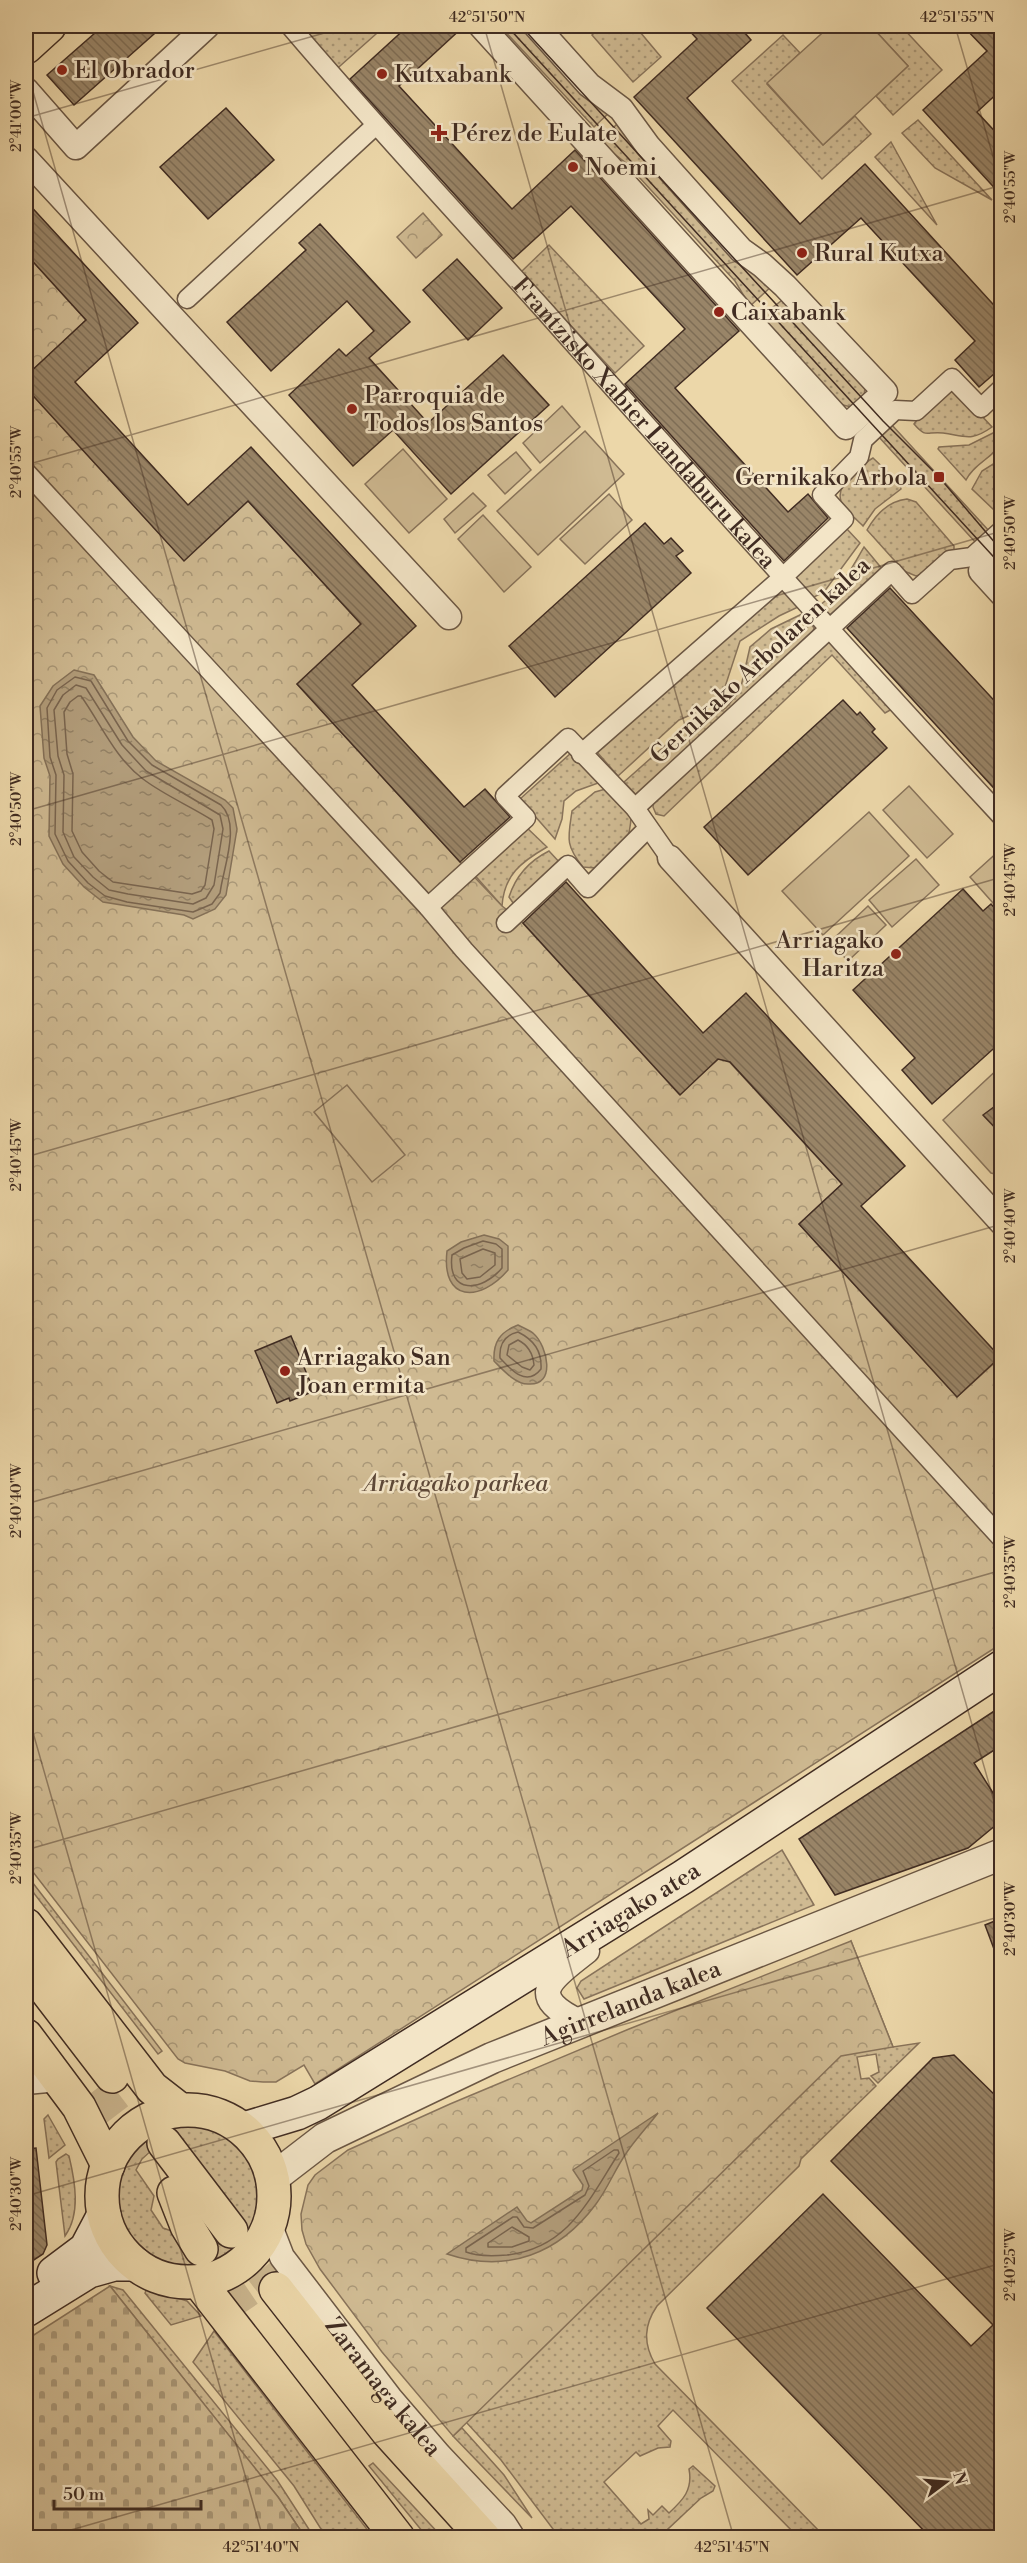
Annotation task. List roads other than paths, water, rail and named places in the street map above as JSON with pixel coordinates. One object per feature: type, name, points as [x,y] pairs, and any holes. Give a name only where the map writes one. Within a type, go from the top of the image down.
[{"type":"main road","points":[[26,47],[49,26]]},
{"type":"main road","name":"Arriagako atea","points":[[244,2129],[297,2113],[318,2103],[666,1887],[1002,1667]]},
{"type":"main road","points":[[26,1925],[152,2088],[179,2109]]},
{"type":"main road","points":[[26,1964],[104,2083],[26,2000]]},
{"type":"main road","points":[[26,2036],[88,2122],[108,2165]]},
{"type":"main road","points":[[179,2109],[202,2110],[225,2117],[244,2129],[263,2152],[273,2178],[274,2211],[270,2226],[259,2247],[242,2264],[222,2276],[192,2282],[158,2277],[135,2264],[115,2242],[104,2215],[103,2185],[108,2165],[119,2144],[136,2127],[156,2115],[179,2109]]},
{"type":"main road","points":[[161,2167],[215,2241],[187,2226],[161,2167]]},
{"type":"main road","points":[[26,2291],[71,2262],[86,2248],[104,2215]]},
{"type":"main road","points":[[26,2310],[89,2271],[114,2264],[135,2264]]},
{"type":"main road","points":[[192,2282],[398,2538]]},
{"type":"main road","points":[[259,2301],[416,2538]]},
{"type":"main road","name":"Zaramaga kalea","points":[[259,2301],[365,2440],[454,2538]]},
{"type":"main road","name":"Zaramaga kalea","points":[[259,2301],[388,2432],[484,2538]]},
{"type":"street","points":[[26,90],[76,147],[207,26]]},
{"type":"street","name":"Frantzisko Xabier Landaburu kalea","points":[[290,26],[829,631],[1002,817]]},
{"type":"street","points":[[481,26],[846,427],[885,392],[785,286],[741,250],[648,146],[621,109],[589,85],[536,26]]},
{"type":"street","points":[[187,299],[376,125]]},
{"type":"street","points":[[26,159],[449,617]]},
{"type":"street","name":"Gernikako Arbolaren kalea","points":[[581,754],[783,578],[844,519],[822,495],[859,457],[863,440],[896,410],[916,411],[952,378],[981,408],[1002,388]]},
{"type":"street","points":[[26,472],[428,907],[464,950],[1002,1539]]},
{"type":"street","name":"Gernikako Arbolaren kalea","points":[[635,808],[892,571],[912,594],[950,560],[972,557],[1002,530]]},
{"type":"street","points":[[1002,552],[981,571],[1002,594]]},
{"type":"street","points":[[428,907],[526,818],[505,796],[568,738],[635,808],[670,858],[752,951],[1002,1223]]},
{"type":"street","points":[[506,923],[568,865],[588,888],[648,828]]},
{"type":"street","name":"Agirrelanda kalea","points":[[273,2178],[326,2138],[492,2058],[1002,1854]]},
{"type":"street","points":[[580,2022],[557,2010],[551,2001],[548,1987],[553,1979],[666,1887]]},
{"type":"street","points":[[26,2082],[58,2079]]},
{"type":"street","name":"Zaramaga kalea","points":[[270,2226],[275,2242],[288,2266],[390,2398],[439,2455],[504,2524],[513,2538]]},
{"type":"street","points":[[192,2282],[381,2538]]},
{"type":"water","points":[[74,670],[94,675],[133,737],[156,761],[225,800],[233,808],[237,829],[226,895],[215,909],[193,919],[184,915],[103,902],[84,887],[63,864],[49,836],[50,776],[44,758],[40,706],[53,686]]},
{"type":"water","points":[[484,1235],[499,1239],[508,1246],[508,1270],[486,1288],[475,1292],[465,1292],[456,1288],[450,1280],[447,1251],[461,1242]]},
{"type":"water","points":[[518,1325],[534,1334],[543,1347],[547,1364],[546,1372],[543,1379],[537,1383],[518,1382],[494,1361],[496,1343],[499,1338]]},
{"type":"water","points":[[658,2113],[627,2152],[596,2204],[566,2236],[530,2255],[511,2260],[490,2262],[469,2260],[447,2254],[517,2207],[531,2223],[582,2190],[583,2185],[573,2170]]},
{"type":"tunnel","points":[[95,2090],[147,2158]]},
{"type":"tunnel","points":[[231,2231],[276,2289]]},
{"type":"tunnel","points":[[201,2249],[244,2313]]},
{"type":"tram line","points":[[507,26],[1002,566]]},
{"type":"tram line","points":[[521,26],[883,421],[939,477],[1002,551]]},
{"type":"place","name":"El Obrador","points":[[62,70]]},
{"type":"place","name":"Kutxabank","points":[[382,74]]},
{"type":"place","name":"Pérez de Eulate","points":[[439,133]]},
{"type":"place","name":"Noemi","points":[[573,167]]},
{"type":"place","name":"Rural Kutxa","points":[[802,253]]},
{"type":"place","name":"Caixabank","points":[[719,312]]},
{"type":"place","name":"Parroquia de Todos los Santos","points":[[352,409]]},
{"type":"place","name":"Gernikako Arbola","points":[[939,477]]},
{"type":"place","name":"Arriagako Haritza","points":[[896,954]]},
{"type":"place","name":"Arriagako San Joan ermita","points":[[285,1371]]},
{"type":"park label","name":"Arriagako parkea","points":[[456,1483]]}]
